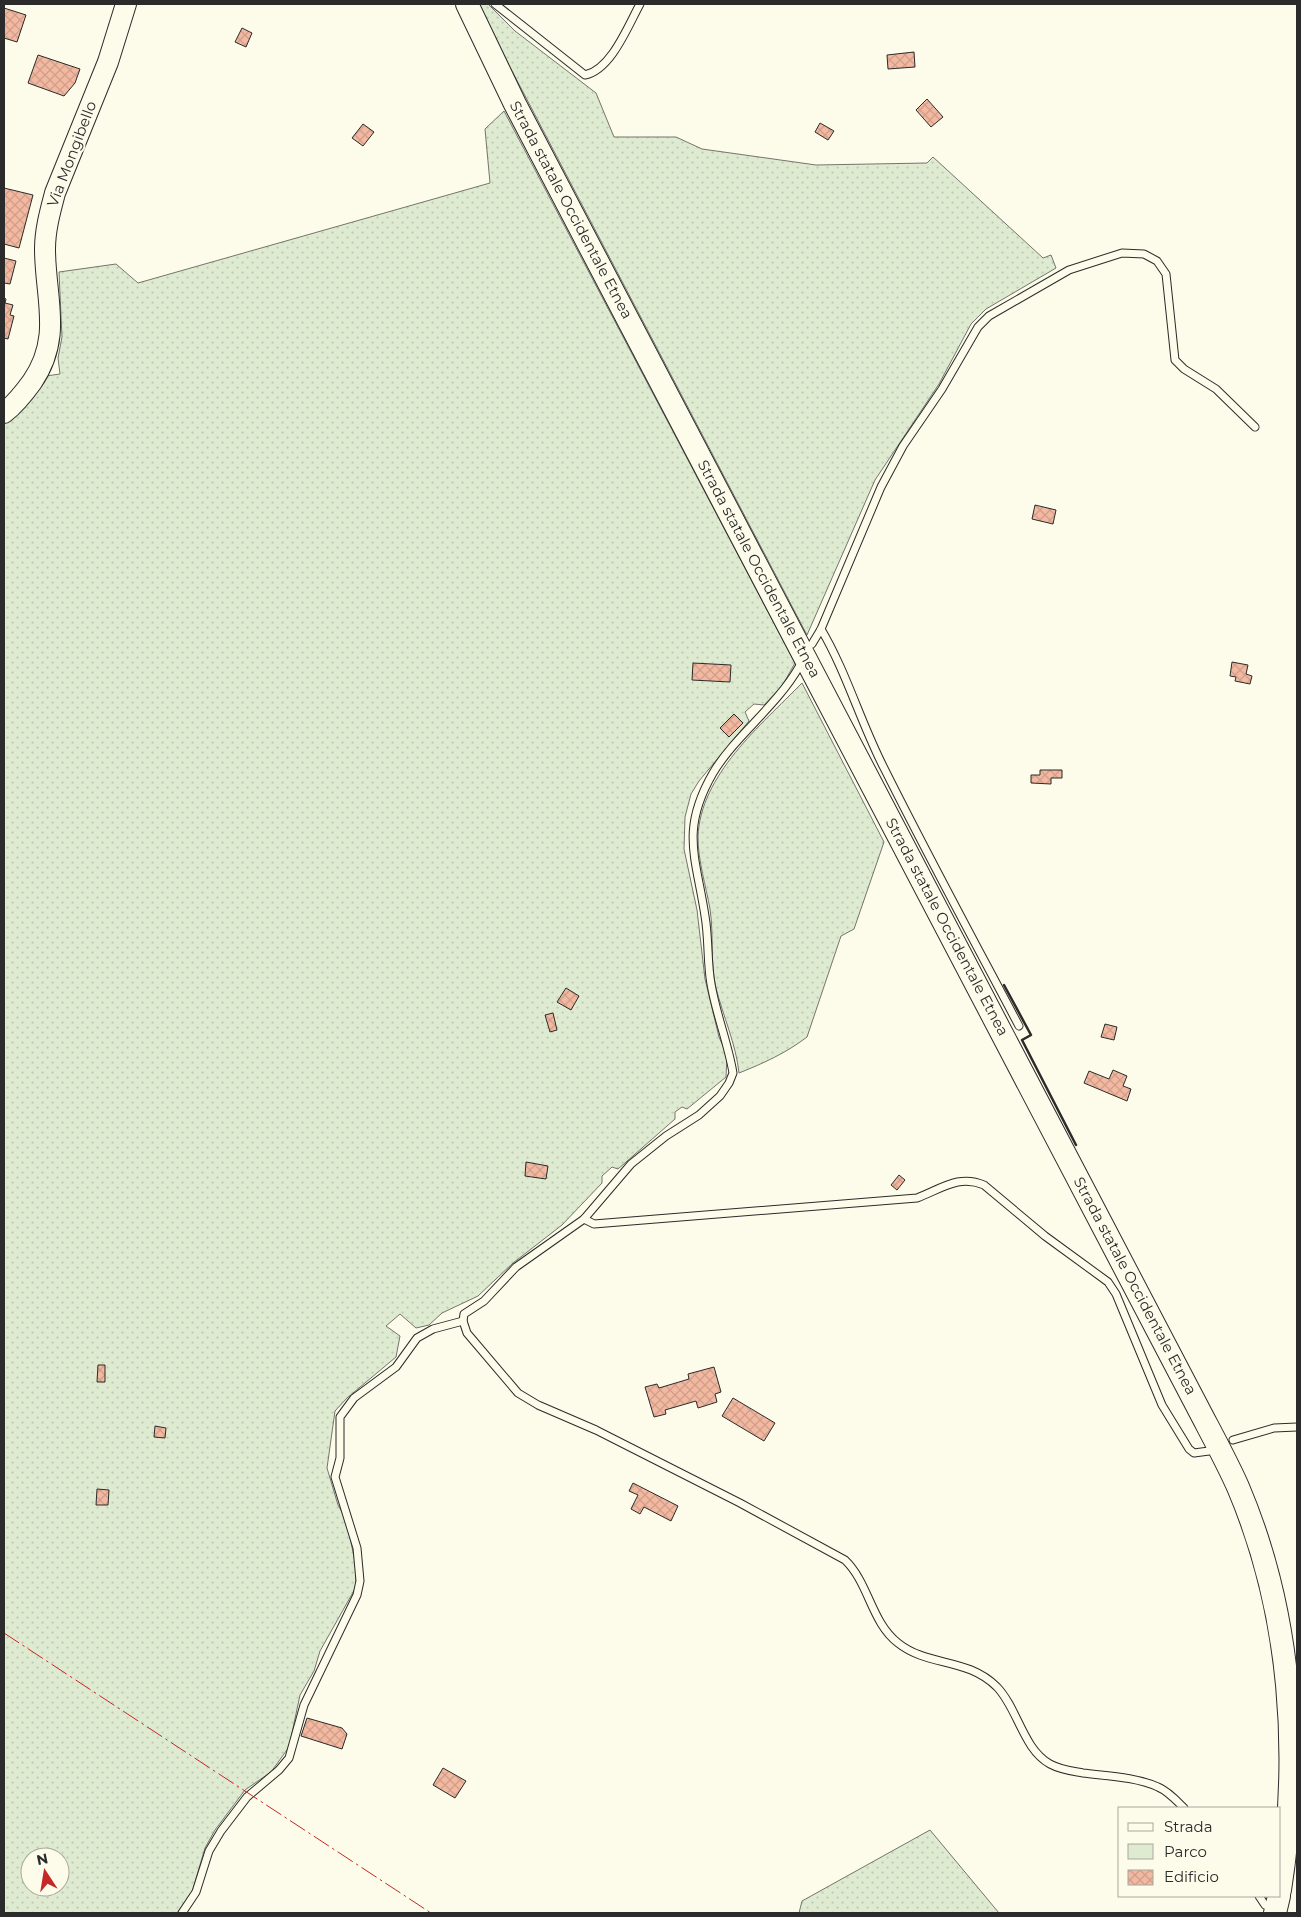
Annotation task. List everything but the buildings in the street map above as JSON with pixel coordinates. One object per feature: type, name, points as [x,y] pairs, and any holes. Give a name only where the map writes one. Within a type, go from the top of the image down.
[{"type":"main road","name":"Strada statale Occidentale Etnea","points":[[467,4],[515,104],[1198,1406],[1238,1488],[1268,1577],[1284,1661],[1291,1730],[1291,1784],[1288,1827],[1281,1867]]},
{"type":"street","name":"Via Mongibello","points":[[4,413],[32,382],[47,352],[50,311],[45,250],[49,216],[55,193],[108,62],[126,4]]},
{"type":"lane","points":[[495,4],[585,75],[594,73],[605,65],[640,4]]},
{"type":"lane","points":[[812,644],[821,629],[881,487],[903,446],[942,389],[978,328],[989,316],[1069,270],[1122,253],[1144,254],[1157,261],[1166,274],[1175,360],[1184,369],[1216,389],[1255,427]]},
{"type":"lane","points":[[821,629],[838,658],[854,701],[884,769],[1019,1026]]},
{"type":"lane","points":[[799,667],[789,684],[714,771],[694,812],[693,856],[708,936],[711,987],[730,1053],[733,1073],[731,1078],[720,1096],[699,1115],[666,1136],[631,1164],[584,1219],[516,1267],[484,1301],[464,1314],[463,1321],[467,1333],[518,1392],[538,1405],[596,1430],[731,1498],[845,1560],[853,1568],[880,1620],[895,1641],[917,1654],[967,1666],[985,1676],[998,1688],[1034,1749],[1046,1761],[1063,1769],[1159,1787],[1183,1807]]},
{"type":"lane","points":[[584,1219],[594,1224],[917,1198],[960,1180],[974,1181],[984,1185],[1045,1236],[1108,1282],[1116,1294],[1162,1405],[1189,1449],[1194,1453],[1209,1451]]},
{"type":"lane","points":[[182,1913],[196,1892],[209,1851],[221,1831],[247,1797],[280,1770],[289,1758],[304,1705],[357,1595],[360,1581],[357,1548],[335,1477],[341,1450],[340,1417],[354,1398],[396,1367],[417,1338],[433,1329],[463,1321]]},
{"type":"lane","points":[[1233,1440],[1274,1428],[1297,1427]]},
{"type":"lane","points":[[1261,1897],[1275,1901]]},
{"type":"green space","points":[[477,4],[488,4],[515,31],[596,93],[614,137],[676,137],[702,149],[816,165],[927,163],[933,157],[1043,258],[1051,255],[1056,268],[986,309],[971,324],[939,384],[875,480],[807,635]]},
{"type":"green space","points":[[504,111],[795,663],[782,686],[764,705],[754,704],[745,712],[749,721],[699,781],[691,794],[685,817],[684,849],[697,910],[705,979],[719,1037],[727,1055],[726,1077],[687,1109],[682,1107],[675,1112],[675,1119],[618,1169],[612,1167],[602,1176],[602,1183],[562,1225],[513,1263],[478,1296],[442,1313],[429,1325],[416,1328],[400,1314],[386,1326],[400,1336],[396,1357],[347,1398],[335,1411],[327,1468],[338,1505],[346,1519],[356,1566],[356,1587],[320,1651],[314,1671],[300,1695],[289,1747],[271,1772],[245,1790],[215,1830],[205,1848],[192,1892],[177,1913],[4,1913],[4,422],[46,376],[60,374],[58,358],[62,337],[59,272],[116,264],[138,283],[490,183],[485,129]]},
{"type":"green space","points":[[802,683],[884,842],[854,929],[841,936],[807,1037],[774,1057],[739,1073],[735,1051],[714,978],[710,909],[698,846],[701,814],[709,793],[735,752]]},
{"type":"green space","points":[[930,1830],[999,1913],[799,1913],[802,1901]]},
{"type":"wall","points":[[1004,985],[1031,1035],[1022,1040],[1076,1145]]},
{"type":"power","points":[[4,1633],[431,1913]]}]
